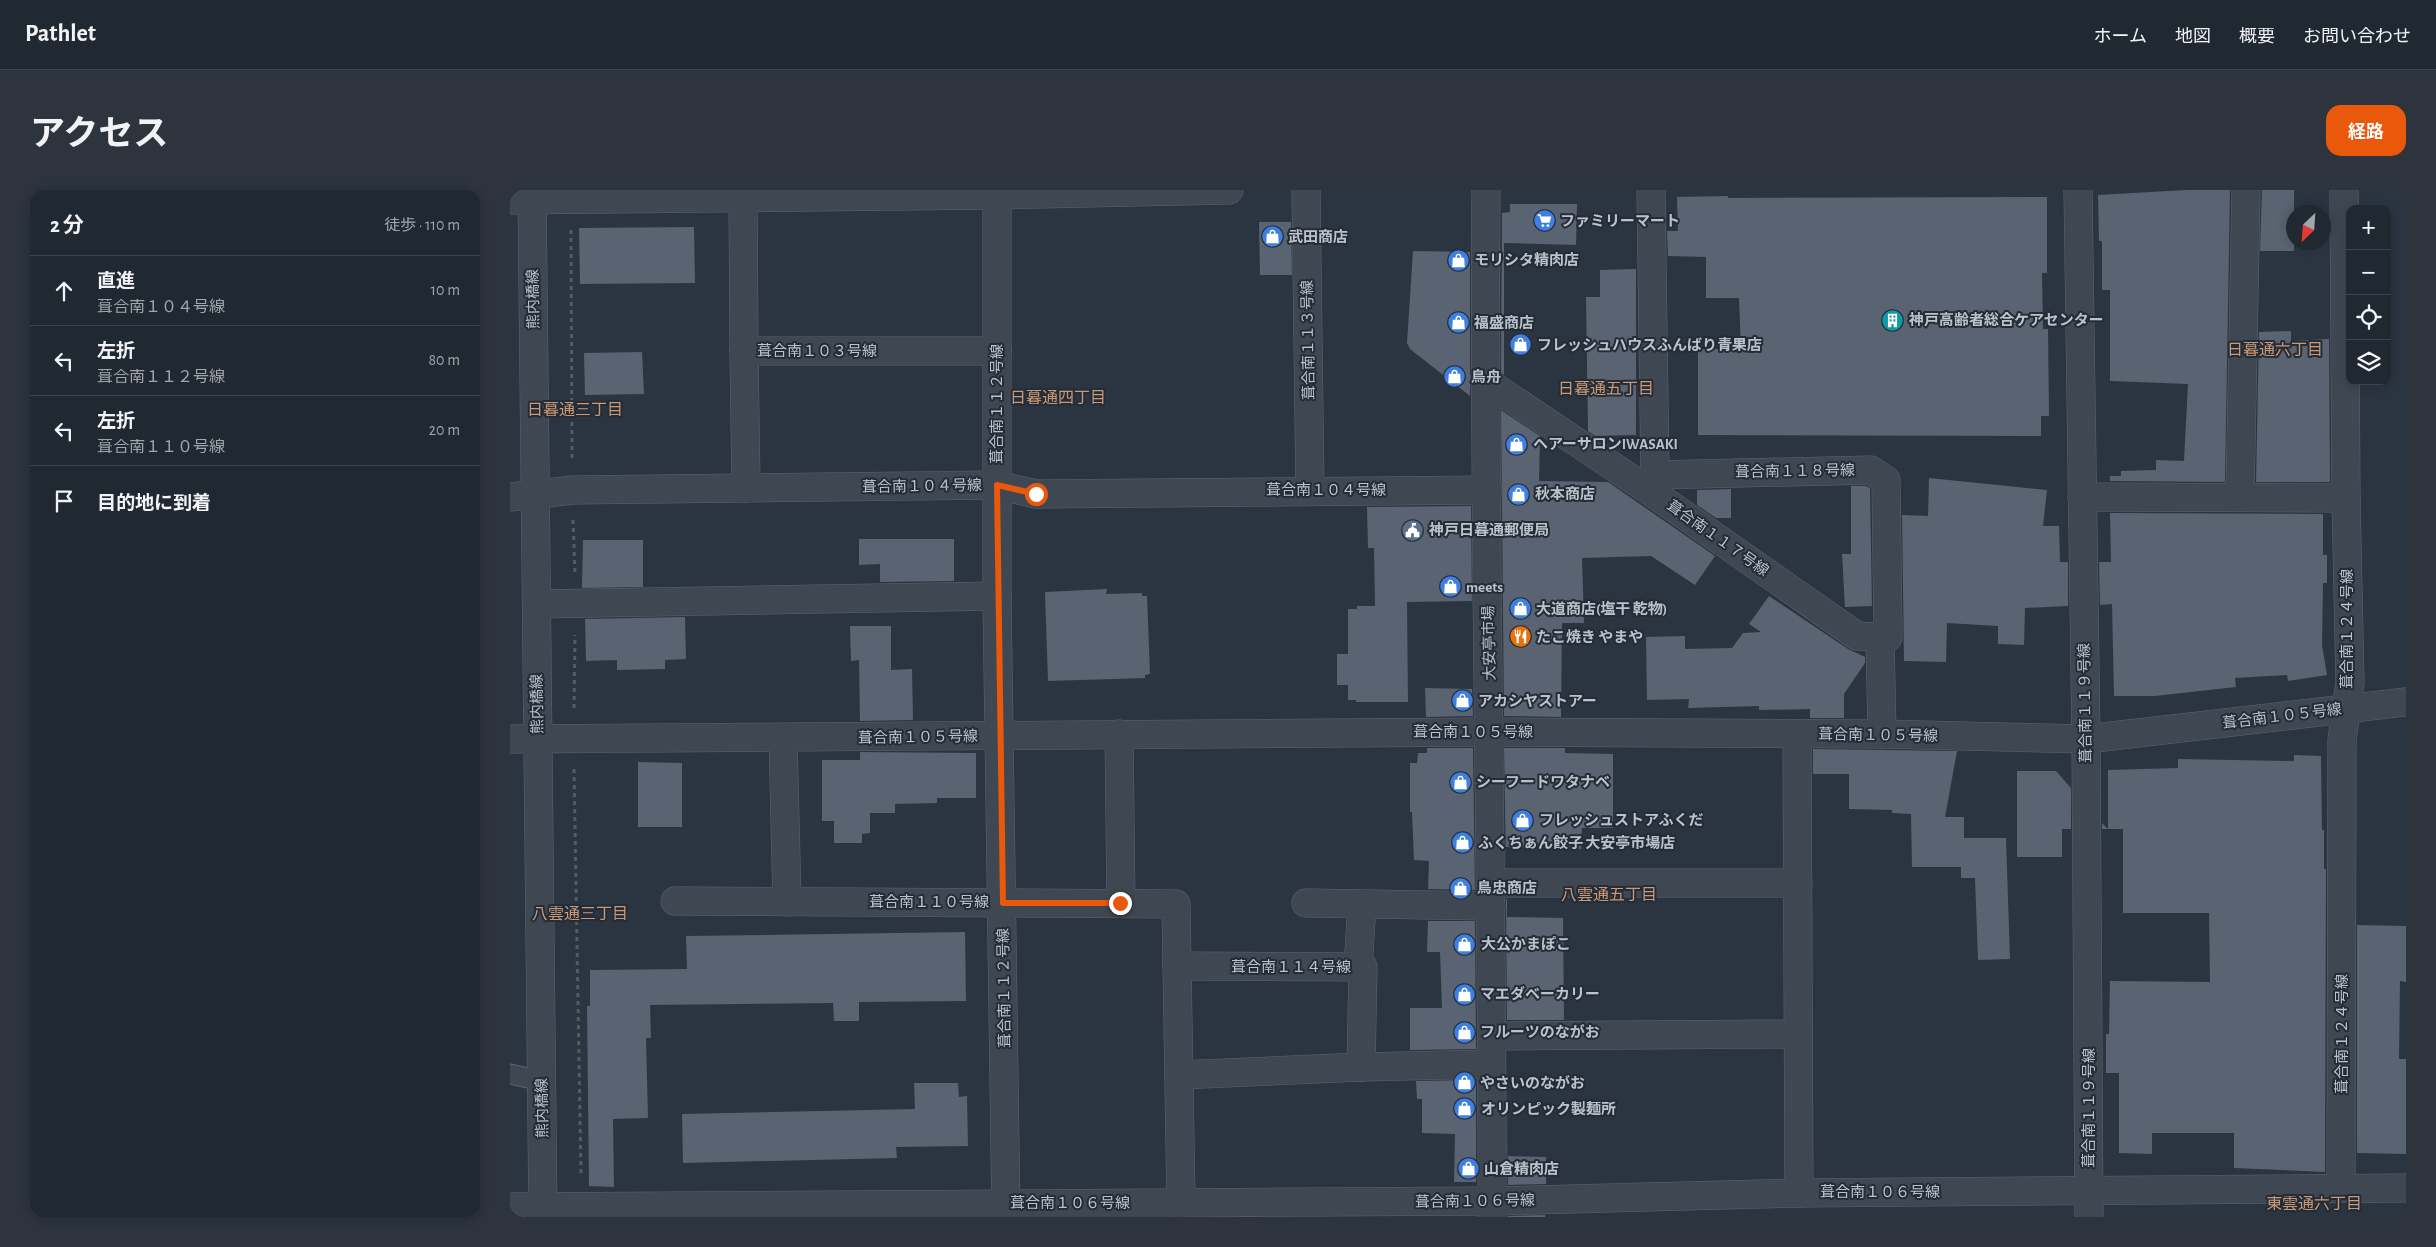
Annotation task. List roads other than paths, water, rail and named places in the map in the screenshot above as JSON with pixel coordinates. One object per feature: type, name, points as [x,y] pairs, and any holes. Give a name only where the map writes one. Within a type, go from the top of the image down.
[{"type":"street","points":[[525,197],[743,198],[1229,190]]},
{"type":"street","name":"葺合南１１３号線","points":[[1306,190],[1310,490]]},
{"type":"street","name":"大安亭市場","points":[[1486,190],[1484,380],[1488,490],[1492,1209]]},
{"type":"street","points":[[1652,190],[1656,485]]},
{"type":"street","name":"葺合南１１９号線","points":[[2078,190],[2086,739],[2089,1204]]},
{"type":"street","points":[[2240,497],[2246,190]]},
{"type":"street","name":"葺合南１２４号線","points":[[2342,1188],[2342,740],[2350,682],[2346,498],[2344,190]]},
{"type":"street","name":"葺合南１１２号線","points":[[997,193],[997,485],[1006,1210]]},
{"type":"street","name":"熊内橋線","points":[[525,197],[523,495],[537,604],[543,1211]]},
{"type":"street","points":[[743,198],[744,351]]},
{"type":"street","name":"葺合南１０３号線","points":[[746,488],[744,351],[997,351]]},
{"type":"street","name":"葺合南１１７号線","points":[[1484,380],[1656,485],[1857,636],[1880,636]]},
{"type":"street","name":"葺合南１１８号線","points":[[1656,485],[1871,470],[1886,480],[1888,637],[1880,636]]},
{"type":"street","name":"葺合南１０４号線","points":[[523,495],[573,490],[997,485],[1036,494],[1310,490],[1488,490]]},
{"type":"street","points":[[2082,497],[2346,498]]},
{"type":"street","points":[[537,604],[998,596]]},
{"type":"street","points":[[1880,636],[1882,734]]},
{"type":"street","name":"葺合南１０５号線","points":[[510,739],[1490,732],[1882,734],[2086,739],[2406,702]]},
{"type":"street","points":[[1119,734],[1120,903]]},
{"type":"street","points":[[1797,734],[1799,1193]]},
{"type":"street","points":[[783,738],[787,902]]},
{"type":"street","points":[[1306,903],[1362,905],[1491,895],[1798,883]]},
{"type":"street","name":"葺合南１１０号線","points":[[675,901],[1176,904],[1179,1075],[1171,1208]]},
{"type":"street","points":[[1358,967],[1362,905]]},
{"type":"street","name":"葺合南１１４号線","points":[[1177,966],[1363,967],[1361,1067]]},
{"type":"street","points":[[1492,1036],[1798,1034]]},
{"type":"street","points":[[1179,1075],[1361,1067],[1492,1064]]},
{"type":"street","name":"葺合南１０６号線","points":[[510,1207],[543,1211],[813,1212],[1171,1208],[1313,1210],[1615,1208],[1760,1206],[1799,1193],[2089,1204],[2342,1188],[2406,1188]]},
{"type":"lane","points":[[510,1074],[542,1082]]},
{"type":"place","name":"ファミリーマート","points":[[1544,221]]},
{"type":"place","name":"武田商店","points":[[1272,237]]},
{"type":"place","name":"モリシタ精肉店","points":[[1458,260]]},
{"type":"place","name":"神戸高齢者総合ケアセンター","points":[[1893,320]]},
{"type":"place","name":"福盛商店","points":[[1458,323]]},
{"type":"place","name":"フレッシュハウスふんばり青果店","points":[[1521,345]]},
{"type":"place","name":"鳥舟","points":[[1455,377]]},
{"type":"place","name":"ヘアーサロンIWASAKI","points":[[1517,444]]},
{"type":"place","name":"秋本商店","points":[[1519,494]]},
{"type":"place","name":"神戸日暮通郵便局","points":[[1413,530]]},
{"type":"place","name":"meets","points":[[1450,587]]},
{"type":"place","name":"大道商店(塩干 乾物)","points":[[1520,609]]},
{"type":"place","name":"たこ焼き やまや","points":[[1520,637]]},
{"type":"place","name":"アカシヤストアー","points":[[1462,701]]},
{"type":"place","name":"シーフードワタナベ","points":[[1460,782]]},
{"type":"place","name":"フレッシュストアふくだ","points":[[1523,820]]},
{"type":"place","name":"ふくちぁん餃子 大安亭市場店","points":[[1462,843]]},
{"type":"place","name":"鳥忠商店","points":[[1461,888]]},
{"type":"place","name":"大公かまぽこ","points":[[1465,944]]},
{"type":"place","name":"マエダベーカリー","points":[[1464,994]]},
{"type":"place","name":"フルーツのながお","points":[[1464,1032]]},
{"type":"place","name":"やさいのながお","points":[[1464,1083]]},
{"type":"place","name":"オリンピック製麺所","points":[[1465,1109]]},
{"type":"place","name":"山倉精肉店","points":[[1468,1169]]},
{"type":"district","name":"日暮通六丁目","points":[[2275,349]]},
{"type":"district","name":"日暮通五丁目","points":[[1606,388]]},
{"type":"district","name":"日暮通四丁目","points":[[1058,397]]},
{"type":"district","name":"日暮通三丁目","points":[[575,409]]},
{"type":"district","name":"八雲通五丁目","points":[[1609,894]]},
{"type":"district","name":"八雲通三丁目","points":[[580,913]]},
{"type":"district","name":"東雲通六丁目","points":[[2314,1203]]}]
